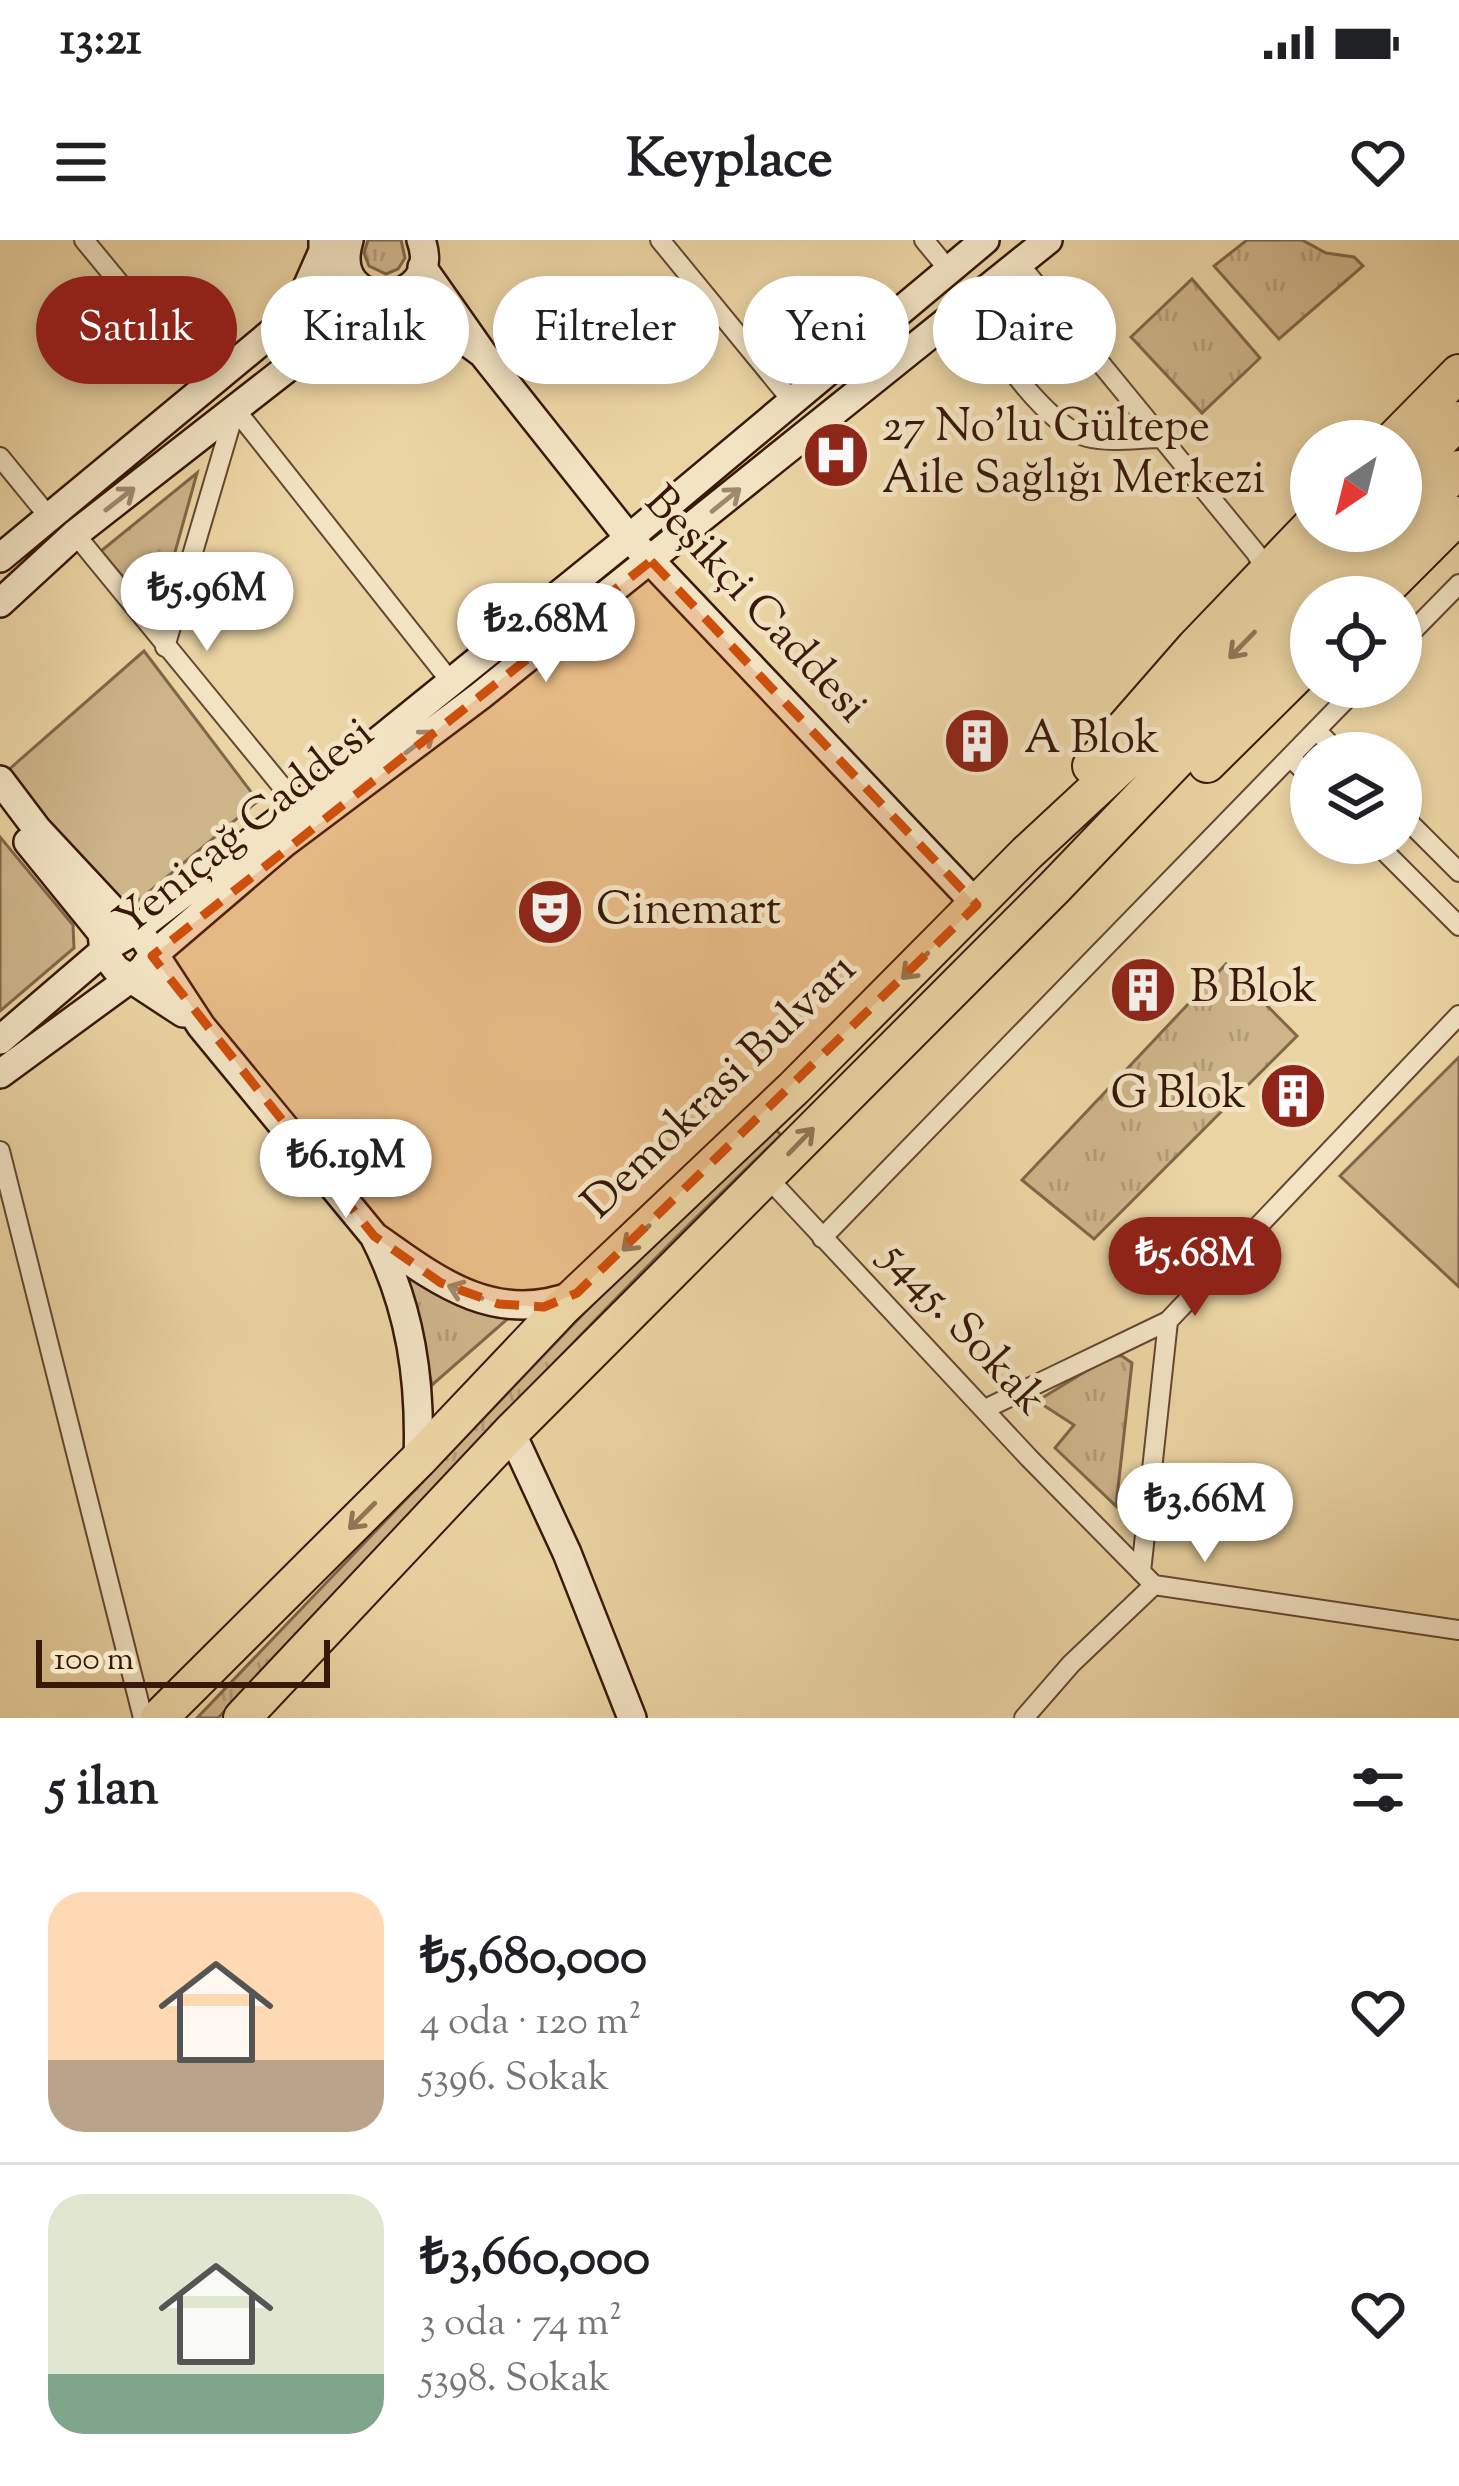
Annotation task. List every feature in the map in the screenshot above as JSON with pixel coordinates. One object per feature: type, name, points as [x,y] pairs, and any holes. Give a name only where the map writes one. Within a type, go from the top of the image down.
[{"type":"highway","points":[[1413,420],[1459,373]]},
{"type":"highway","points":[[1422,458],[1459,420]]},
{"type":"highway","points":[[1422,506],[1459,469]]},
{"type":"highway","points":[[1398,576],[1459,515]]},
{"type":"highway","points":[[1027,853],[1057,805],[1195,647],[1290,548]]},
{"type":"highway","name":"Demokrasi Bulvarı","points":[[159,1718],[578,1293],[794,1088],[1027,853],[1152,737],[1332,552]]},
{"type":"highway","points":[[1354,576],[1377,552]]},
{"type":"highway","name":"Demokrasi Bulvarı","points":[[242,1718],[511,1432],[1055,887],[1290,642]]},
{"type":"highway","points":[[1055,887],[1118,844],[1174,796],[1290,683]]},
{"type":"street","points":[[84,240],[206,388]]},
{"type":"street","points":[[311,276],[323,240]]},
{"type":"street","points":[[660,240],[793,402]]},
{"type":"street","points":[[924,240],[948,269]]},
{"type":"street","name":"Yeniçağ Caddesi","points":[[0,1040],[112,944],[298,806],[629,538],[985,240]]},
{"type":"street","name":"Yeniçağ Caddesi","points":[[1005,276],[1048,240]]},
{"type":"street","name":"Beşikçi Caddesi","points":[[428,251],[483,354],[629,538],[977,905]]},
{"type":"street","points":[[1020,265],[1256,553],[1267,573]]},
{"type":"street","name":"Yeniçağ Caddesi","points":[[0,1074],[142,970],[152,956],[284,844],[480,696],[933,332]]},
{"type":"street","points":[[0,558],[261,342]]},
{"type":"street","name":"Beşikçi Caddesi","points":[[469,345],[483,354]]},
{"type":"street","points":[[0,603],[75,535],[269,384]]},
{"type":"street","points":[[1026,384],[1072,430],[1100,438],[1163,438]]},
{"type":"street","points":[[165,647],[235,409]]},
{"type":"street","points":[[235,409],[451,682]]},
{"type":"street","points":[[0,457],[49,517]]},
{"type":"street","points":[[75,535],[298,806]]},
{"type":"street","points":[[1422,622],[1459,584]]},
{"type":"street","points":[[1316,730],[1337,708]]},
{"type":"street","points":[[821,1238],[1290,757]]},
{"type":"street","points":[[0,780],[38,829],[133,932],[143,937],[201,1026],[374,1236],[391,1268],[416,1361],[418,1460]]},
{"type":"street","points":[[0,809],[102,933],[104,953],[116,969],[201,1026]]},
{"type":"street","points":[[1422,835],[1459,872]]},
{"type":"street","points":[[1397,864],[1459,926]]},
{"type":"street","points":[[985,1409],[1168,1321],[1459,1015]]},
{"type":"street","points":[[0,1151],[4,1184],[143,1718]]},
{"type":"street","name":"5445. Sokak","points":[[766,1176],[1148,1579]]},
{"type":"street","points":[[374,1236],[441,1283],[499,1304],[544,1306],[578,1293]]},
{"type":"street","points":[[1024,1718],[1148,1579],[1168,1321]]},
{"type":"street","points":[[511,1432],[567,1553],[632,1718]]},
{"type":"street","points":[[1148,1579],[1459,1630]]},
{"type":"highlighted area","points":[[651,561],[977,905],[577,1293],[544,1307],[499,1304],[441,1283],[374,1236],[152,956]]},
{"type":"green space","points":[[368,240],[401,240],[405,258],[398,269],[386,274],[369,266],[364,253]]},
{"type":"green space","points":[[1247,240],[1302,240],[1326,253],[1354,257],[1363,266],[1279,339],[1214,266]]},
{"type":"green space","points":[[1192,279],[1260,358],[1202,413],[1131,337]]},
{"type":"green space","points":[[197,473],[157,617],[101,551]]},
{"type":"green space","points":[[144,651],[258,801],[125,912],[6,772]]},
{"type":"green space","points":[[0,837],[73,925],[74,948],[0,1011]]},
{"type":"green space","points":[[1226,964],[1297,1036],[1094,1239],[1022,1180]]},
{"type":"green space","points":[[1459,1057],[1459,1287],[1340,1176]]},
{"type":"green space","points":[[774,1128],[781,1135],[566,1350],[218,1718],[197,1718],[630,1265]]},
{"type":"green space","points":[[405,1275],[461,1303],[512,1315],[432,1385]]},
{"type":"green space","points":[[1111,1356],[1132,1363],[1116,1506],[1055,1448],[1074,1425],[1037,1401]]},
{"type":"place","name":"27 No'lu Gültepe Aile Sağlığı Merkezi","points":[[836,455]]},
{"type":"place","name":"A Blok","points":[[977,741]]},
{"type":"place","name":"Cinemart","points":[[550,912]]},
{"type":"place","name":"B Blok","points":[[1143,990]]},
{"type":"place","name":"G Blok","points":[[1293,1096]]}]
